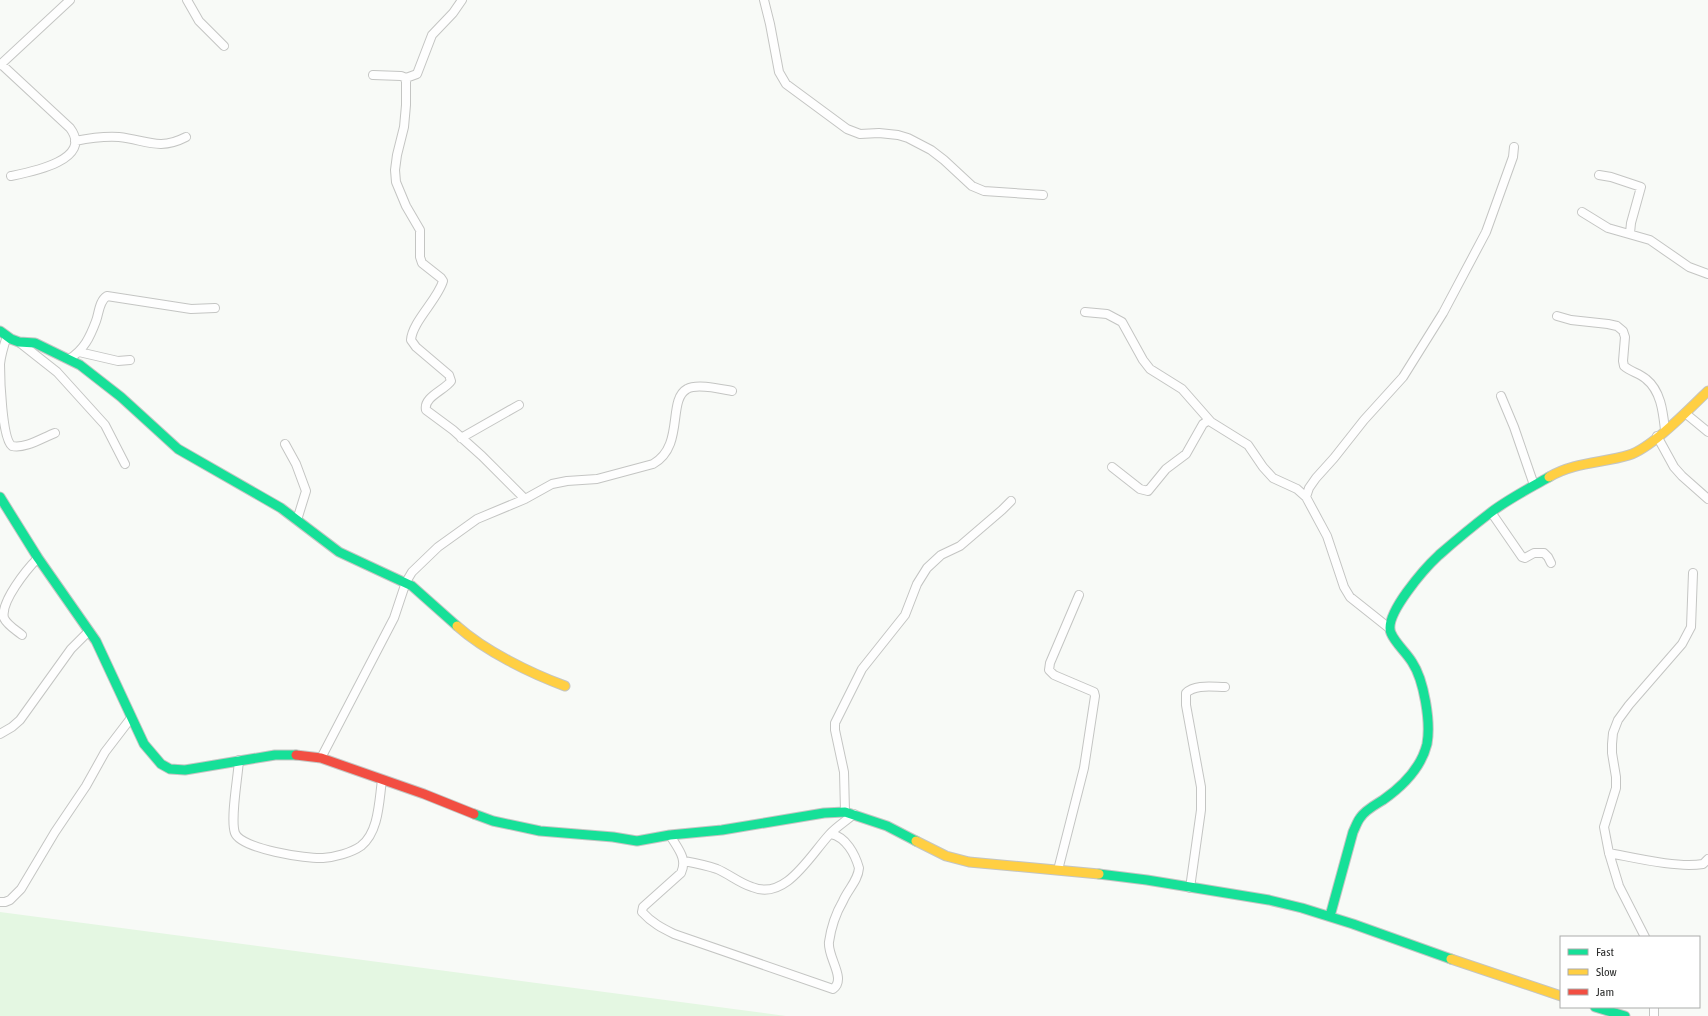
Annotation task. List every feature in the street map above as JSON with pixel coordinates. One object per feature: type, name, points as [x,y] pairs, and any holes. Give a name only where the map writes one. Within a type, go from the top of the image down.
[{"type":"street","points":[[11,176],[32,172],[53,165],[65,158],[71,152],[75,141],[74,134],[70,128],[0,64],[70,0]]},
{"type":"street","points":[[187,0],[199,21],[224,46]]},
{"type":"street","points":[[373,75],[401,76],[406,78],[417,74],[432,36],[453,13],[462,0]]},
{"type":"street","points":[[764,0],[779,72],[786,84],[847,129],[860,134],[879,133],[898,135],[908,138],[931,150],[972,186],[984,191],[1043,195]]},
{"type":"street","points":[[406,78],[404,127],[397,155],[395,170],[396,182],[403,199],[420,230],[420,257],[422,263],[444,281],[416,325],[411,335],[411,340],[416,347],[451,378],[449,384],[426,403],[426,410],[482,456],[525,499]]},
{"type":"street","points":[[75,141],[104,136],[162,145],[178,141],[186,136]]},
{"type":"street","points":[[1306,497],[1309,488],[1316,478],[1364,420],[1403,377],[1444,313],[1486,232],[1513,157],[1514,147]]},
{"type":"street","points":[[1600,175],[1641,187],[1631,223],[1630,233]]},
{"type":"street","points":[[1582,212],[1608,228],[1630,233],[1650,240],[1689,267],[1708,274]]},
{"type":"street","points":[[69,359],[83,348],[90,336],[101,302],[107,296],[191,309],[215,308]]},
{"type":"street","points":[[1085,312],[1107,314],[1122,322],[1143,360],[1150,369],[1182,389],[1209,420],[1248,445],[1263,467],[1274,478],[1297,489],[1306,497],[1327,536],[1344,587],[1350,597],[1389,628],[1391,634],[1413,663],[1420,678],[1428,719],[1427,742],[1423,757],[1408,779],[1394,792],[1365,812],[1359,819],[1353,832],[1330,916]]},
{"type":"street","points":[[1557,316],[1586,322],[1608,324],[1617,326],[1623,330],[1624,366],[1646,379],[1657,393],[1662,406],[1665,430]]},
{"type":"street","points":[[55,433],[28,444],[12,446],[8,442],[4,429],[1,404],[0,363],[3,334],[19,342],[57,372],[105,425],[125,464]]},
{"type":"street","points":[[19,342],[35,343],[69,359],[99,379],[121,397],[178,449],[230,478],[298,520],[339,552],[406,582],[420,591],[466,634],[479,642],[541,677],[565,686]]},
{"type":"street","points":[[79,352],[118,361],[130,360]]},
{"type":"street","points":[[321,758],[394,618],[406,582],[426,558],[460,529],[477,519],[493,511],[525,499],[552,484],[560,481],[597,479],[653,464],[661,460],[667,452],[673,436],[677,406],[681,395],[687,389],[701,386],[732,391]]},
{"type":"street","points":[[1389,628],[1394,612],[1421,574],[1449,545],[1491,512],[1552,474],[1570,467],[1630,455],[1641,450],[1685,413],[1708,391]]},
{"type":"street","points":[[1501,396],[1514,427],[1534,485]]},
{"type":"street","points":[[461,438],[519,404]]},
{"type":"street","points":[[1685,413],[1708,432]]},
{"type":"street","points":[[1112,467],[1140,489],[1148,491],[1166,469],[1186,454],[1203,424],[1209,420]]},
{"type":"street","points":[[1657,436],[1669,459],[1682,476],[1708,499]]},
{"type":"street","points":[[285,444],[296,464],[306,492],[298,520]]},
{"type":"street","points":[[844,812],[844,772],[835,730],[835,723],[855,682],[862,669],[904,615],[921,576],[927,568],[941,555],[960,546],[1002,510],[1011,500]]},
{"type":"street","points":[[1,502],[103,654],[144,744],[161,764],[170,770],[203,768],[239,760],[290,754],[321,758],[424,794],[493,821],[527,829],[613,837],[637,841],[670,835],[722,830],[824,813],[844,812],[887,826],[946,856],[969,862],[1133,878],[1269,900],[1330,916],[1560,996]]},
{"type":"street","points":[[1491,512],[1522,557],[1525,558],[1539,552],[1544,553],[1551,563]]},
{"type":"street","points":[[22,635],[6,622],[2,613],[2,607],[8,594],[28,568],[38,558]]},
{"type":"street","points":[[1644,936],[1619,886],[1609,853],[1604,827],[1616,788],[1616,777],[1612,754],[1613,733],[1618,720],[1629,705],[1682,644],[1688,633],[1692,621],[1693,573]]},
{"type":"street","points":[[1058,870],[1084,768],[1095,696],[1094,692],[1054,675],[1049,670],[1050,663],[1078,595]]},
{"type":"street","points":[[0,734],[20,720],[62,661],[88,630]]},
{"type":"street","points":[[1190,888],[1199,833],[1201,787],[1186,705],[1186,693],[1189,690],[1196,688],[1225,687]]},
{"type":"street","points":[[0,902],[10,900],[21,889],[55,832],[86,786],[105,752],[131,718]]},
{"type":"street","points":[[239,760],[234,819],[235,832],[238,839],[248,844],[311,858],[339,855],[354,850],[365,841],[374,825],[382,780]]},
{"type":"street","points":[[684,861],[717,869],[752,888],[771,890],[778,888],[791,878],[831,834],[854,814]]},
{"type":"street","points":[[670,835],[684,861],[684,866],[681,873],[643,907],[642,912],[648,919],[657,926],[674,934],[833,989],[837,984],[838,975],[830,954],[830,936],[843,900],[857,878],[859,868],[847,843],[841,837],[831,834]]},
{"type":"street","points":[[1609,853],[1645,860],[1681,864],[1703,864],[1708,859]]},
{"type":"street","points":[[1598,1008],[1626,1016]]},
{"type":"green space","points":[[0,912],[786,1016],[0,1016]]},
{"type":"traffic: fast","points":[[0,331],[11,339],[19,342],[35,343],[80,365],[121,397],[178,449],[281,508],[339,552],[412,586],[457,626]]},
{"type":"traffic: fast","points":[[1330,916],[1353,832],[1358,821],[1370,808],[1390,795],[1410,776],[1416,769],[1427,744],[1428,724],[1426,702],[1423,690],[1420,679],[1412,662],[1391,633],[1390,625],[1393,615],[1416,580],[1439,555],[1497,508],[1549,477]]},
{"type":"traffic: fast","points":[[0,497],[38,558],[96,641],[144,744],[161,764],[170,769],[185,770],[275,755],[296,755]]},
{"type":"traffic: fast","points":[[474,814],[493,821],[540,831],[613,837],[637,841],[670,835],[722,830],[824,813],[845,812],[887,826],[916,841]]},
{"type":"traffic: fast","points":[[1099,874],[1147,880],[1269,900],[1302,908],[1353,924],[1451,959]]},
{"type":"traffic: fast","points":[[1598,1008],[1625,1016]]},
{"type":"traffic: slow","points":[[1549,477],[1568,468],[1619,458],[1638,451],[1670,427],[1708,391]]},
{"type":"traffic: slow","points":[[457,626],[494,653],[537,675],[565,686]]},
{"type":"traffic: slow","points":[[916,841],[946,856],[969,862],[1099,874]]},
{"type":"traffic: slow","points":[[1451,959],[1560,996]]},
{"type":"traffic: jam","points":[[296,755],[321,758],[424,794],[474,814]]}]
